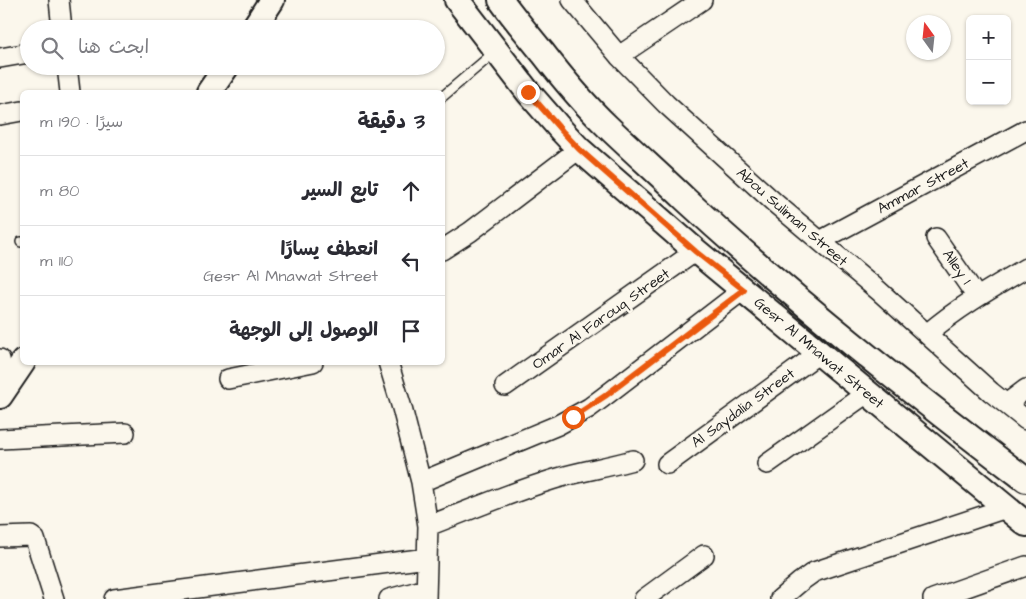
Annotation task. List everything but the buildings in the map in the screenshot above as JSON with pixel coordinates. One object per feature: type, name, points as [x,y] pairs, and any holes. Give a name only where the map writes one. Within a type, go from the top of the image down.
[{"type":"street","points":[[59,0],[61,20]]},
{"type":"street","points":[[259,20],[272,0]]},
{"type":"street","name":"Gesr Al Mnawat Street","points":[[457,0],[528,92],[579,149],[696,252],[1026,524]]},
{"type":"street","name":"Gesr Al Mnawat Street","points":[[500,0],[558,72],[607,126],[708,220],[841,335],[1026,480]]},
{"type":"street","name":"Abou Suliman Street","points":[[572,0],[619,56],[666,104],[776,204],[1026,420]]},
{"type":"street","points":[[619,56],[702,0]]},
{"type":"street","points":[[0,58],[20,55]]},
{"type":"street","points":[[68,75],[70,90]]},
{"type":"street","points":[[210,90],[221,75]]},
{"type":"street","points":[[0,115],[20,111]]},
{"type":"street","name":"Ammar Street","points":[[820,241],[1026,130]]},
{"type":"street","points":[[445,248],[470,232],[579,149]]},
{"type":"street","name":"Alley 1","points":[[936,238],[977,297]]},
{"type":"street","name":"Omar Al Farouq Street","points":[[505,386],[696,252]]},
{"type":"street","points":[[926,334],[952,313],[1026,268]]},
{"type":"street","points":[[421,482],[573,417],[605,396],[744,290]]},
{"type":"street","name":"Al Saydalia Street","points":[[666,464],[819,353]]},
{"type":"street","points":[[0,359],[3,392]]},
{"type":"street","points":[[3,392],[21,365]]},
{"type":"street","points":[[228,379],[298,365]]},
{"type":"street","points":[[389,365],[421,482],[428,526],[426,594],[389,599]]},
{"type":"street","points":[[1006,404],[1026,389]]},
{"type":"street","points":[[767,464],[867,393]]},
{"type":"street","points":[[0,440],[126,433]]},
{"type":"street","points":[[428,526],[556,479],[633,460]]},
{"type":"street","points":[[780,599],[814,572],[1006,508]]},
{"type":"street","points":[[0,537],[31,536],[35,538],[54,599]]},
{"type":"street","points":[[644,599],[704,555]]},
{"type":"street","points":[[114,599],[427,558]]},
{"type":"street","points":[[933,599],[1026,566]]},
{"type":"lane","points":[[445,94],[496,51]]},
{"type":"route","points":[[528,92],[579,149],[696,252],[744,290],[589,408],[573,417]]}]
